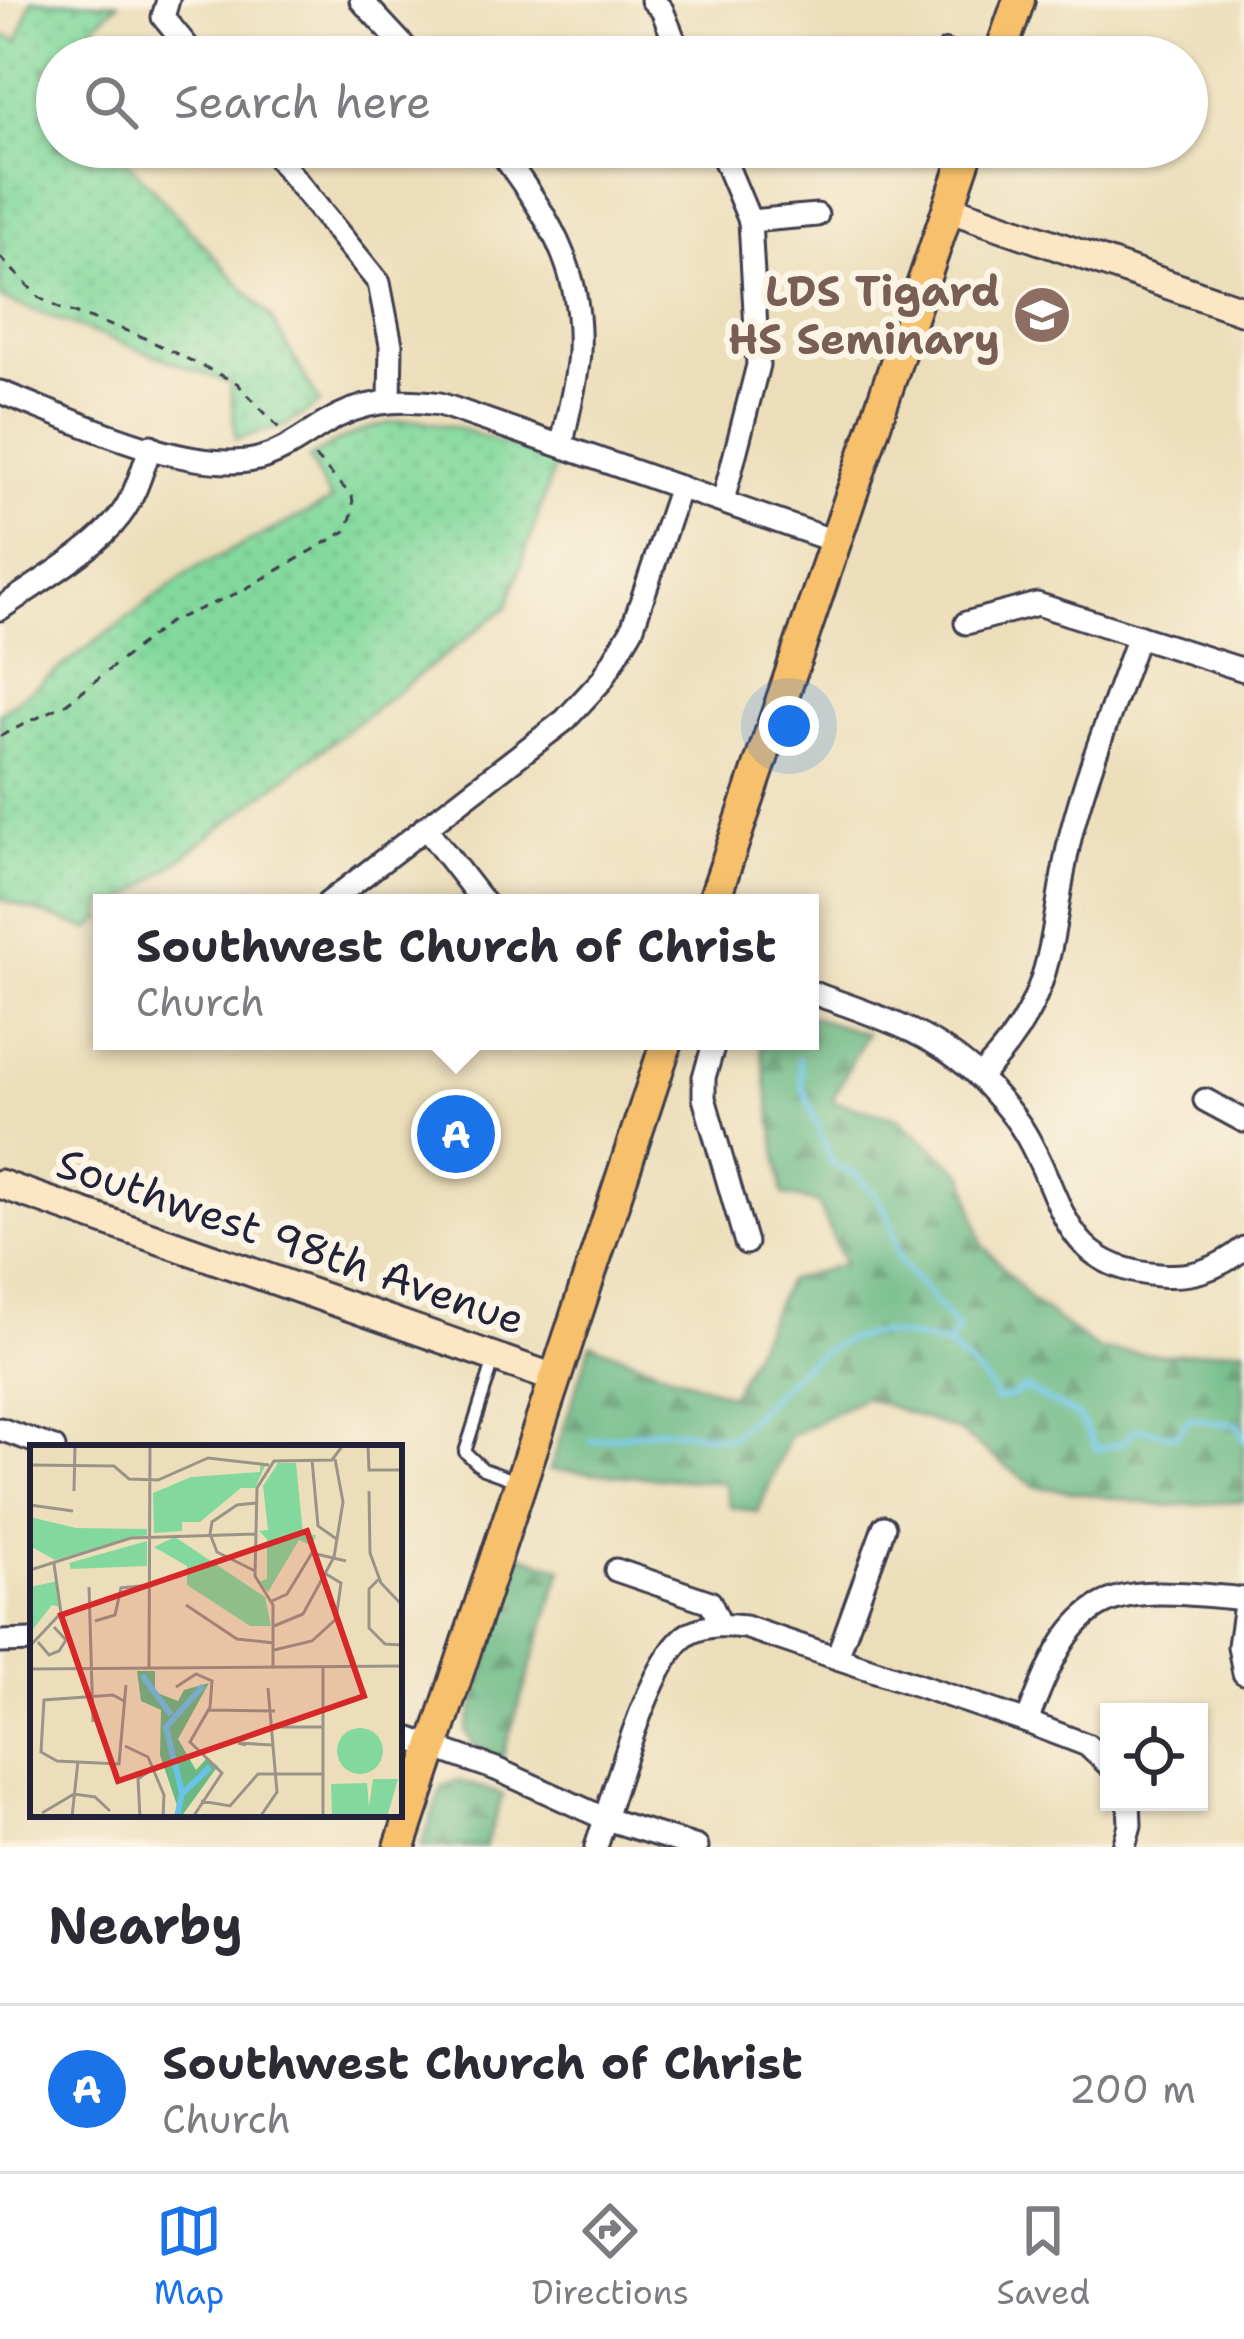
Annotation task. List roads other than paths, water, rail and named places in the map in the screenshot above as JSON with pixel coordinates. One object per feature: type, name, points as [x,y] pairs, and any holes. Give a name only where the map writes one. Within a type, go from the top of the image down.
[{"type":"main road","points":[[1006,36],[1018,0]]},
{"type":"main road","points":[[716,894],[962,168]]},
{"type":"main road","points":[[400,1847],[664,1050]]},
{"type":"street","points":[[168,0],[163,17],[179,36]]},
{"type":"street","points":[[361,0],[394,36]]},
{"type":"street","points":[[664,3],[674,36]]},
{"type":"street","points":[[286,168],[379,283],[391,345],[390,400]]},
{"type":"street","points":[[512,168],[549,219],[572,283],[579,352],[562,445]]},
{"type":"street","points":[[723,501],[758,365],[750,221],[727,168]]},
{"type":"street","points":[[948,208],[1244,311]]},
{"type":"street","points":[[750,221],[817,214]]},
{"type":"street","points":[[0,392],[203,462],[237,463],[296,444],[349,411],[390,400],[440,404],[835,541]]},
{"type":"street","points":[[0,609],[103,535],[119,518],[133,496],[151,446]]},
{"type":"street","points":[[339,894],[565,720],[602,680],[632,629],[680,487]]},
{"type":"street","points":[[966,623],[1037,604],[1244,670]]},
{"type":"street","points":[[980,1077],[1020,1029],[1046,972],[1079,807],[1138,636]]},
{"type":"street","points":[[425,827],[477,894]]},
{"type":"street","points":[[819,995],[903,1025],[980,1077],[1024,1130],[1068,1227],[1101,1258],[1146,1274],[1182,1276],[1217,1267],[1244,1248]]},
{"type":"street","points":[[713,1050],[704,1077],[704,1098],[746,1243]]},
{"type":"street","points":[[1205,1100],[1244,1120]]},
{"type":"street","name":"Southwest 98th Avenue","points":[[0,1186],[554,1378]]},
{"type":"street","points":[[0,1429],[45,1445]]},
{"type":"street","points":[[837,1658],[884,1527]]},
{"type":"street","points":[[616,1570],[710,1602],[720,1624]]},
{"type":"street","points":[[1027,1722],[1058,1648],[1078,1621],[1100,1605],[1155,1590],[1244,1599]]},
{"type":"street","points":[[1244,1611],[1238,1646],[1244,1673]]},
{"type":"street","points":[[596,1847],[665,1656],[688,1634],[720,1624],[745,1628],[1027,1722],[1087,1745],[1100,1757]]},
{"type":"street","points":[[0,1642],[30,1641]]},
{"type":"street","points":[[402,1737],[496,1769],[606,1819],[697,1847]]},
{"type":"street","points":[[1124,1847],[1129,1811]]},
{"type":"lane","points":[[495,1358],[465,1452],[484,1469],[520,1482]]},
{"type":"waterway","points":[[799,1059],[802,1085],[832,1164],[857,1175],[874,1193],[889,1217],[899,1260],[958,1329],[948,1345],[982,1377],[996,1400],[1024,1388],[1079,1417],[1097,1449],[1122,1443],[1137,1428],[1176,1436],[1189,1418],[1238,1425],[1244,1440]]},
{"type":"waterway","points":[[591,1441],[662,1429],[730,1438],[798,1371],[837,1344],[882,1334],[948,1345]]},
{"type":"place","name":"LDS Tigard HS Seminary","points":[[1042,315]]},
{"type":"place","name":"Southwest Church of Christ","points":[[456,1134]]}]
